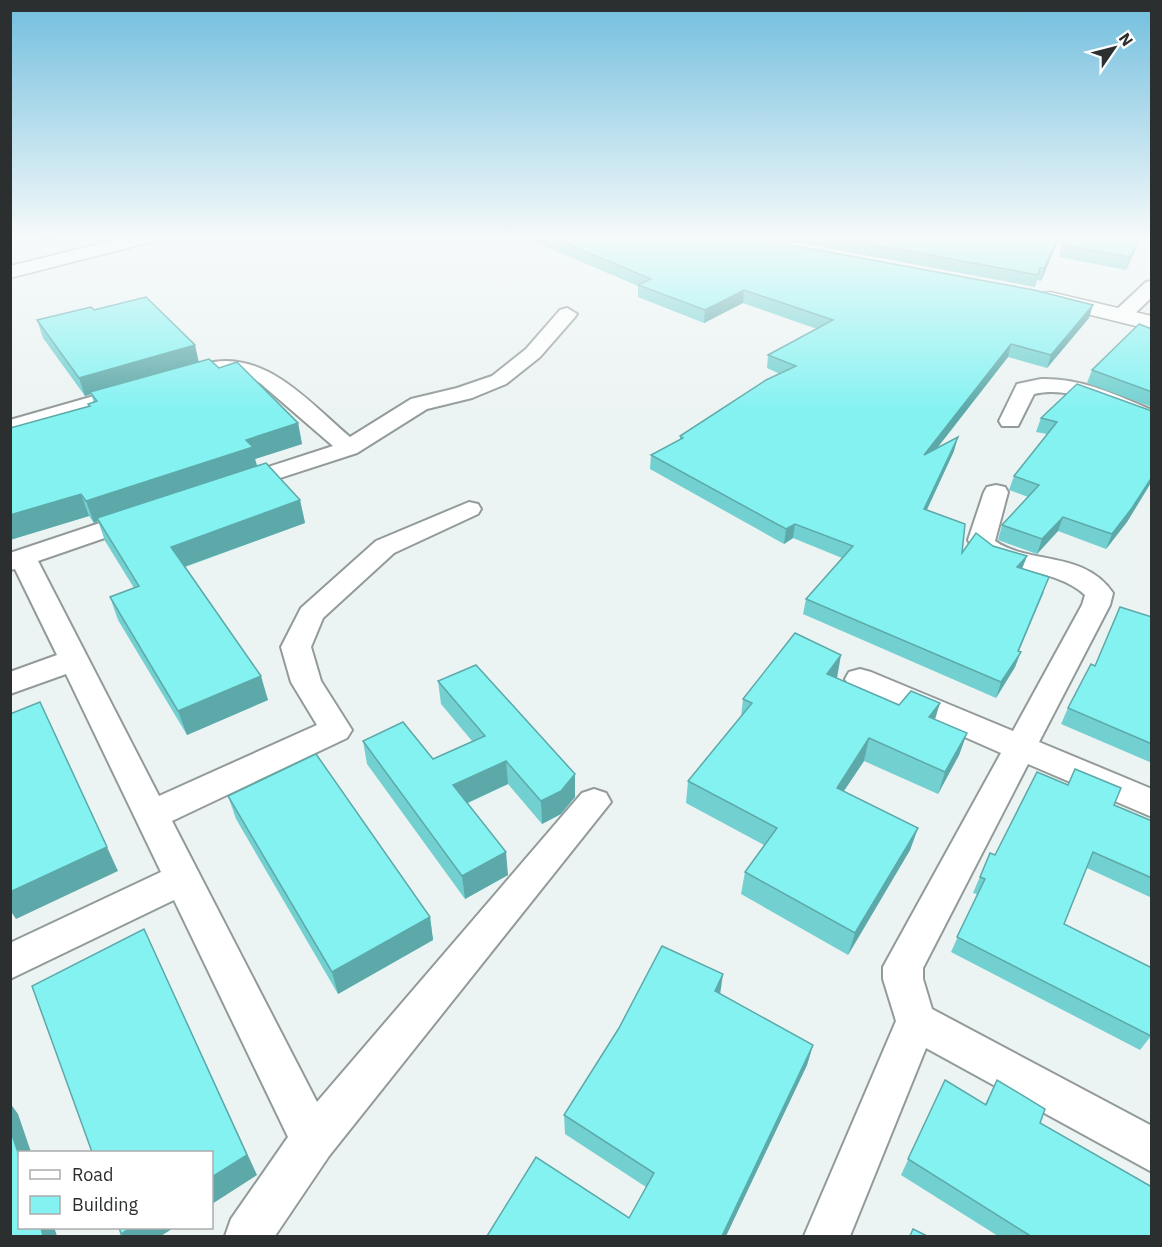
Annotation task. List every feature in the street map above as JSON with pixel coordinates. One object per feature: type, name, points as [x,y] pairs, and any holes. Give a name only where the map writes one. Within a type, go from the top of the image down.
[{"type":"main road","points":[[1033,295],[1152,323]]},
{"type":"street","points":[[1122,315],[1144,294]]},
{"type":"street","points":[[214,493],[349,448],[419,404],[464,393],[499,380],[533,353],[567,314]]},
{"type":"street","points":[[11,427],[218,366],[253,371],[267,379],[349,448]]},
{"type":"street","points":[[1010,421],[1025,389],[1041,384],[1063,384],[1089,392],[1152,418]]},
{"type":"street","points":[[827,1236],[916,1021],[903,979],[903,967],[1096,605],[1099,593],[1090,583],[1074,574],[994,553],[984,546],[981,540],[996,492]]},
{"type":"street","points":[[151,815],[336,730],[306,682],[296,647],[311,614],[385,547],[469,509]]},
{"type":"street","points":[[158,512],[16,560],[74,660],[313,1140]]},
{"type":"street","points":[[10,684],[74,660]]},
{"type":"street","points":[[860,679],[1018,749],[1152,804]]},
{"type":"street","points":[[248,1236],[313,1140],[594,802]]},
{"type":"street","points":[[10,962],[183,878]]},
{"type":"street","points":[[916,1021],[1152,1149]]},
{"type":"building","points":[[663,294],[736,294],[705,310]]},
{"type":"building","points":[[756,294],[1050,294],[1093,305],[1051,355],[1011,344],[924,455],[958,437],[924,509],[965,524],[962,553],[976,533],[993,546],[1027,556],[1017,567],[1049,577],[1018,651],[1021,652],[1001,682],[806,599],[853,546],[795,524],[786,529],[651,455],[683,438],[680,436],[766,380],[796,366],[768,355],[833,320]]},
{"type":"building","points":[[146,297],[195,345],[79,378],[37,320],[91,307],[94,310]]},
{"type":"building","points":[[1139,324],[1152,329],[1152,392],[1092,370]]},
{"type":"building","points":[[209,359],[219,368],[237,362],[298,423],[246,440],[253,447],[86,501],[81,494],[10,515],[10,428],[90,406],[88,404],[97,401],[90,392]]},
{"type":"building","points":[[1077,384],[1152,411],[1152,477],[1112,534],[1063,517],[1042,539],[1002,525],[1039,485],[1014,476],[1057,422],[1041,418]]},
{"type":"building","points":[[266,463],[300,500],[171,547],[261,676],[178,711],[110,597],[139,586],[97,518]]},
{"type":"building","points":[[1120,607],[1152,617],[1152,744],[1068,708],[1091,664],[1095,666]]},
{"type":"building","points":[[795,633],[841,655],[827,674],[899,705],[911,691],[940,703],[929,717],[967,733],[945,772],[869,738],[837,788],[918,828],[855,933],[745,872],[777,828],[688,781],[752,703],[743,699]]},
{"type":"building","points":[[476,665],[575,774],[561,791],[541,801],[506,761],[453,785],[506,852],[462,876],[363,741],[403,722],[433,759],[485,736],[438,681]]},
{"type":"building","points":[[40,702],[107,847],[10,892],[10,714]]},
{"type":"building","points":[[316,754],[430,917],[332,972],[228,796]]},
{"type":"building","points":[[1075,769],[1121,788],[1114,805],[1152,821],[1152,878],[1093,852],[1064,924],[1152,968],[1151,1036],[957,937],[985,879],[980,877],[990,853],[995,855],[1037,772],[1068,785]]},
{"type":"building","points":[[144,929],[247,1155],[213,1176],[213,1151],[92,1151],[32,986]]},
{"type":"building","points":[[662,946],[723,974],[715,991],[813,1045],[722,1236],[487,1236],[536,1157],[629,1218],[654,1173],[564,1115],[619,1028]]},
{"type":"building","points":[[945,1080],[986,1105],[997,1080],[1045,1109],[1040,1123],[1152,1187],[1152,1236],[1028,1236],[908,1159]]},
{"type":"building","points":[[10,1129],[18,1152],[18,1229],[41,1229],[43,1236],[10,1236]]},
{"type":"building","points":[[913,1229],[927,1236],[910,1236]]}]
